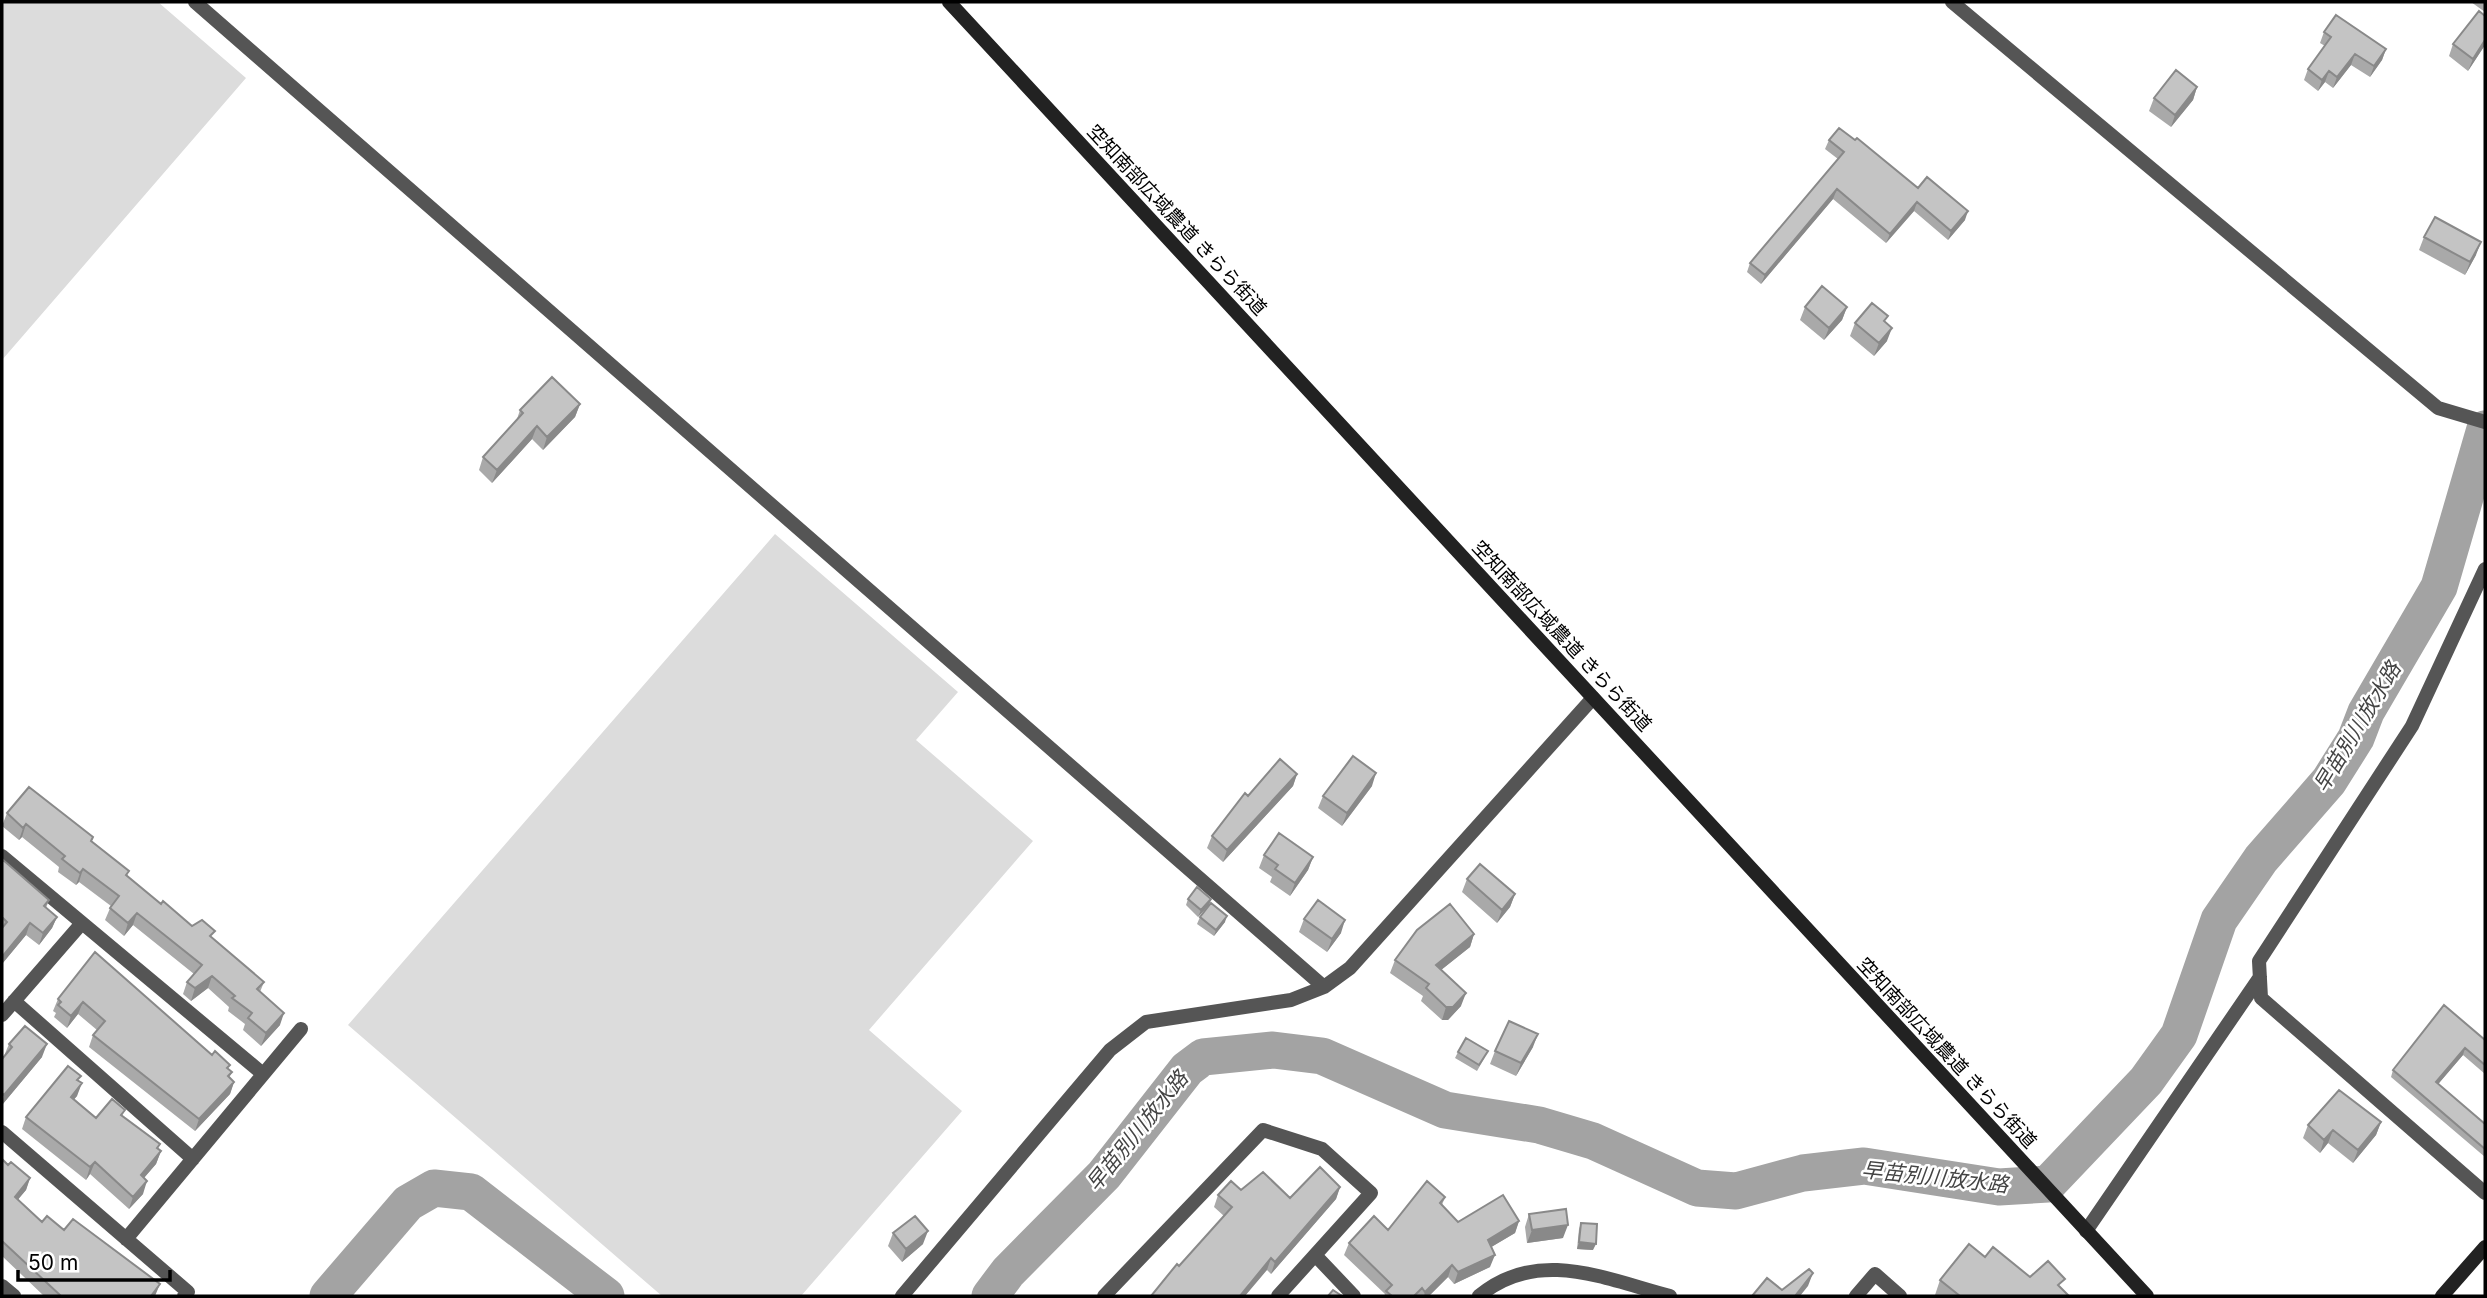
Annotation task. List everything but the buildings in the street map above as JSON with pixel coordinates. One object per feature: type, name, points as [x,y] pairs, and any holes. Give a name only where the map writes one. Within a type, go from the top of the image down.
[{"type":"street","points":[[195,2],[1325,987]]},
{"type":"street","name":"空知南部広域農道 きらら街道","points":[[949,2],[2147,1296]]},
{"type":"street","points":[[1952,2],[2438,408],[2485,422]]},
{"type":"street","points":[[2485,569],[2412,726],[2259,961],[2261,998],[2485,1193]]},
{"type":"street","points":[[902,1296],[1101,1060],[1128,1033],[1146,1022],[1291,1000],[1325,987],[1350,968],[1593,698]]},
{"type":"street","points":[[2,856],[263,1074]]},
{"type":"street","points":[[2,1016],[82,923]]},
{"type":"street","points":[[2086,1231],[2260,977]]},
{"type":"street","points":[[14,1001],[193,1159]]},
{"type":"street","points":[[126,1239],[301,1029]]},
{"type":"street","points":[[1104,1296],[1263,1130],[1322,1149],[1371,1193],[1278,1296]]},
{"type":"street","points":[[2,1132],[188,1292],[184,1296]]},
{"type":"street","points":[[2442,1296],[2485,1247]]},
{"type":"street","points":[[1316,1256],[1354,1296]]},
{"type":"street","points":[[1479,1296],[1488,1289],[1539,1269],[1576,1270],[1618,1289],[1670,1296]]},
{"type":"street","points":[[1856,1296],[1875,1273],[1900,1296]]},
{"type":"street","points":[[2,1286],[13,1296]]},
{"type":"shaded area","points":[[2,2],[158,2],[246,78],[2,360]]},
{"type":"shaded area","points":[[775,534],[958,692],[916,740],[1033,841],[869,1030],[962,1111],[801,1296],[662,1296],[348,1025]]},
{"type":"waterway","name":"早苗別川放水路","points":[[990,1296],[1008,1272],[1104,1175],[1187,1069],[1203,1057],[1273,1050],[1322,1056],[1445,1110],[1539,1125],[1593,1141],[1697,1188],[1736,1191],[1803,1173],[1864,1166],[1999,1187],[2048,1184],[2146,1081],[2179,1035],[2219,920],[2261,859],[2329,781],[2356,738],[2366,712],[2439,587],[2485,429]]},
{"type":"waterway","points":[[328,1296],[408,1203],[434,1188],[471,1192],[606,1296]]}]
